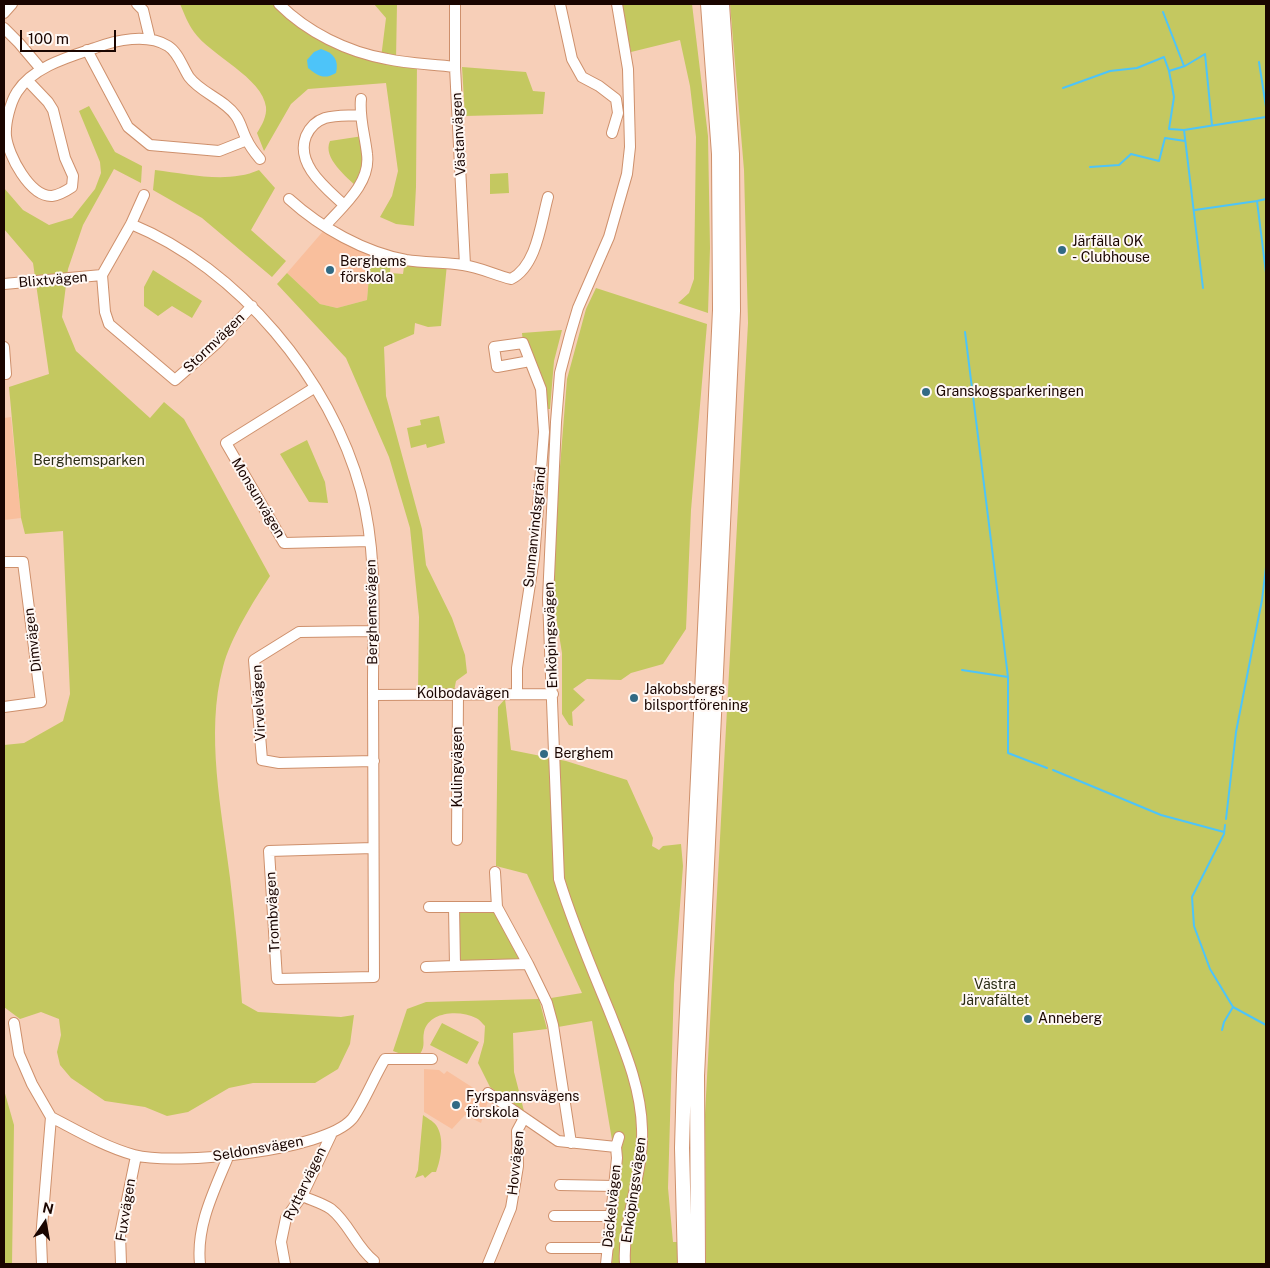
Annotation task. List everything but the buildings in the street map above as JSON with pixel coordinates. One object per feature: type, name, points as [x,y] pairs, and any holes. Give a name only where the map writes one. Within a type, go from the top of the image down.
[{"type":"highway","points":[[685,1264],[682,1158],[684,1075],[720,284],[718,136],[708,4]]},
{"type":"highway","points":[[698,1264],[697,1076],[734,303],[732,154],[722,4]]},
{"type":"street","points":[[4,13],[12,4]]},
{"type":"street","points":[[137,4],[143,10],[150,39]]},
{"type":"street","points":[[279,4],[294,19],[314,32],[362,53],[387,60],[455,67]]},
{"type":"street","name":"Västanvägen","points":[[455,4],[455,67],[465,265]]},
{"type":"street","points":[[560,4],[572,59],[582,77],[599,86],[616,99],[618,113],[612,133]]},
{"type":"street","name":"Enköpingsvägen","points":[[617,4],[628,69],[630,147],[628,174],[610,237],[578,308],[560,374],[548,599],[559,879],[572,920],[630,1064],[640,1111],[641,1151],[625,1264]]},
{"type":"street","points":[[4,28],[41,69]]},
{"type":"street","points":[[28,81],[48,102],[52,110],[65,158],[73,176],[72,187],[62,194],[50,196],[40,193],[26,180],[11,158],[6,136],[9,114],[17,92],[28,81],[41,69],[112,42],[150,39],[172,49],[191,80],[220,100],[236,116],[247,140],[260,159]]},
{"type":"street","points":[[87,50],[128,127],[150,145],[219,151],[247,140]]},
{"type":"street","points":[[325,226],[363,180],[367,166],[360,115],[360,99]]},
{"type":"street","points":[[343,204],[312,171],[306,160],[304,140],[314,124],[326,118],[360,115]]},
{"type":"street","points":[[102,275],[131,224],[144,195]]},
{"type":"street","points":[[289,199],[325,226],[374,252],[391,257],[465,265],[511,279],[521,274],[536,242],[548,197]]},
{"type":"street","name":"Berghemsvägen","points":[[131,224],[154,233],[192,256],[213,271],[252,306],[288,348],[328,409],[361,490],[374,568],[374,977]]},
{"type":"street","name":"Blixtvägen","points":[[4,284],[102,275]]},
{"type":"street","name":"Stormvägen","points":[[102,275],[105,312],[108,324],[176,380],[217,343],[252,306]]},
{"type":"street","points":[[4,347],[6,374],[4,374]]},
{"type":"street","name":"Sunnanvindsgränd","points":[[517,694],[518,668],[534,558],[544,432],[541,389],[530,361]]},
{"type":"street","name":"Monsunvägen","points":[[314,388],[226,443],[284,543],[370,542]]},
{"type":"street","name":"Dimvägen","points":[[4,562],[23,562],[40,702],[4,707]]},
{"type":"street","name":"Virvelvägen","points":[[373,631],[299,632],[254,660],[262,760],[279,763],[374,761]]},
{"type":"street","name":"Kulingvägen","points":[[457,840],[458,694]]},
{"type":"street","name":"Kolbodavägen","points":[[373,695],[553,694]]},
{"type":"street","name":"Trombvägen","points":[[373,848],[269,851],[277,979],[374,977]]},
{"type":"street","points":[[488,1093],[558,1141],[571,1143],[553,1025],[547,1003],[497,907],[495,872]]},
{"type":"street","points":[[429,906],[497,907]]},
{"type":"street","points":[[454,907],[455,966]]},
{"type":"street","points":[[426,967],[528,964]]},
{"type":"street","points":[[14,1023],[19,1054],[32,1084],[51,1117],[42,1238],[42,1264]]},
{"type":"street","name":"Seldonsvägen","points":[[51,1117],[100,1143],[136,1156],[186,1160],[228,1157],[331,1135],[353,1119],[385,1059],[432,1059]]},
{"type":"street","name":"Hovvägen","points":[[488,1264],[511,1208],[518,1166],[517,1131],[524,1118]]},
{"type":"street","name":"Ryttarvägen","points":[[285,1264],[281,1242],[286,1218],[302,1196],[331,1135]]},
{"type":"street","name":"Däckelvägen","points":[[571,1143],[617,1142],[606,1264]]},
{"type":"street","name":"Fuxvägen","points":[[121,1264],[120,1234],[136,1156]]},
{"type":"street","points":[[200,1264],[200,1240],[207,1209],[228,1157]]},
{"type":"street","points":[[560,1185],[614,1186]]},
{"type":"street","points":[[302,1196],[331,1209],[345,1223],[363,1252],[374,1261]]},
{"type":"street","points":[[554,1216],[611,1216]]},
{"type":"street","points":[[551,1248],[608,1248]]},
{"type":"shaded area","name":"Berghems förskola","points":[[325,229],[371,254],[367,300],[337,308],[320,304],[287,273]]},
{"type":"shaded area","points":[[11,417],[21,518],[4,520],[4,418]]},
{"type":"shaded area","name":"Fyrspannsvägens förskola","points":[[424,1069],[439,1070],[444,1074],[447,1071],[489,1098],[481,1123],[465,1115],[452,1129],[424,1112]]},
{"type":"green space","points":[[180,4],[279,4],[294,19],[381,58],[386,18],[374,4],[397,4],[396,60],[417,62],[414,226],[396,224],[380,217],[392,196],[398,171],[386,83],[308,89],[291,104],[264,151],[257,133],[266,114],[263,96],[256,86],[202,41],[190,26]]},
{"type":"green space","points":[[621,4],[692,4],[708,136],[710,248],[708,313],[678,303],[689,293],[694,279],[696,137],[690,86],[680,40],[631,52]]},
{"type":"green space","name":"Västra Järvafältet","points":[[730,4],[1266,4],[1266,1264],[706,1264],[705,1114],[748,323],[744,170]]},
{"type":"green space","points":[[462,67],[526,72],[533,91],[545,92],[543,114],[465,116]]},
{"type":"green space","name":"Berghemsparken","points":[[89,106],[115,152],[142,166],[141,183],[114,169],[83,225],[68,269],[62,317],[76,351],[150,418],[164,402],[184,419],[270,576],[243,620],[226,656],[218,693],[215,719],[217,772],[234,909],[242,1003],[258,1012],[341,1017],[354,1015],[350,1044],[338,1069],[315,1083],[253,1083],[229,1088],[188,1112],[167,1116],[145,1107],[105,1101],[71,1078],[60,1065],[57,1052],[61,1035],[59,1019],[41,1012],[20,1019],[4,1007],[4,745],[24,743],[63,721],[70,694],[63,531],[25,534],[21,518],[9,387],[49,374],[33,263],[4,229],[4,188],[23,210],[49,225],[72,218],[95,189],[101,173],[100,162],[79,111]]},
{"type":"green space","points":[[363,136],[367,154],[358,188],[337,167],[329,154],[328,147],[330,141]]},
{"type":"green space","points":[[155,170],[221,177],[247,174],[259,170],[275,188],[251,230],[286,261],[272,277],[202,218],[153,190]]},
{"type":"green space","points":[[508,173],[509,193],[490,194],[490,174]]},
{"type":"green space","points":[[371,254],[391,259],[390,273],[403,274],[405,260],[447,264],[441,326],[428,327],[415,323],[414,334],[384,347],[386,396],[422,529],[426,565],[452,618],[465,655],[467,673],[456,681],[454,691],[418,691],[419,617],[410,528],[389,457],[346,358],[277,284],[287,273],[320,304],[337,308],[367,300]]},
{"type":"green space","points":[[153,270],[202,301],[192,318],[172,306],[158,316],[144,306],[144,287]]},
{"type":"green space","points":[[596,288],[707,324],[691,510],[686,629],[663,664],[631,673],[621,680],[587,679],[573,689],[585,700],[572,712],[573,726],[569,725],[562,714],[562,653],[553,598],[555,529],[567,379],[586,309]]},
{"type":"green space","points":[[562,330],[554,361],[550,409],[542,409],[523,343],[522,333]]},
{"type":"green space","points":[[439,416],[445,443],[427,448],[426,444],[411,448],[407,428],[421,425],[420,420]]},
{"type":"green space","points":[[307,440],[325,482],[328,503],[309,502],[280,454]]},
{"type":"green space","points":[[505,699],[511,750],[566,761],[627,780],[653,838],[652,846],[659,850],[663,846],[681,844],[683,866],[674,984],[668,1188],[673,1242],[677,1242],[678,1264],[612,1264],[620,1145],[612,1140],[592,1021],[558,1027],[551,998],[582,993],[527,874],[496,866],[498,707]]},
{"type":"green space","points":[[459,913],[497,913],[519,952],[518,960],[460,961]]},
{"type":"green space","points":[[539,999],[547,1029],[513,1033],[514,1072],[524,1111],[490,1087],[478,1063],[484,1042],[485,1026],[469,1015],[446,1014],[432,1020],[424,1032],[423,1048],[420,1054],[409,1057],[393,1051],[407,1009],[426,1002]]},
{"type":"green space","points":[[442,1023],[479,1042],[467,1064],[430,1045]]},
{"type":"green space","points":[[4,1090],[14,1125],[12,1264],[4,1264]]},
{"type":"green space","points":[[423,1115],[435,1124],[439,1130],[441,1155],[436,1172],[432,1172],[425,1178],[423,1175],[415,1178],[418,1170]]},
{"type":"water","points":[[321,49],[332,55],[336,61],[336,73],[325,77],[308,68],[307,60],[314,52]]},
{"type":"waterway","points":[[1163,12],[1184,66]]},
{"type":"waterway","points":[[1063,88],[1110,71],[1137,68],[1164,57],[1169,71],[1185,66],[1205,54],[1212,125]]},
{"type":"waterway","points":[[1259,62],[1266,107]]},
{"type":"waterway","points":[[1169,71],[1174,97],[1169,129],[1184,130],[1203,288]]},
{"type":"waterway","points":[[1184,130],[1266,117]]},
{"type":"waterway","points":[[1090,167],[1119,165],[1131,154],[1159,161],[1165,138],[1185,141]]},
{"type":"waterway","points":[[1266,199],[1257,201],[1266,273]]},
{"type":"waterway","points":[[1195,210],[1257,201]]},
{"type":"waterway","points":[[965,332],[1008,677]]},
{"type":"waterway","points":[[1226,819],[1236,732],[1262,600],[1266,567]]},
{"type":"waterway","points":[[962,670],[1008,677],[1008,753],[1047,768]]},
{"type":"waterway","points":[[1053,770],[1161,815],[1224,832]]},
{"type":"waterway","points":[[1225,825],[1224,834],[1192,897],[1194,926],[1210,969],[1233,1007],[1266,1025]]},
{"type":"waterway","points":[[1222,1030],[1224,1022],[1233,1007]]},
{"type":"place","name":"Järfälla OK - Clubhouse","points":[[1062,250]]},
{"type":"place","name":"Berghems förskola","points":[[330,270]]},
{"type":"place","name":"Granskogsparkeringen","points":[[926,392]]},
{"type":"place","name":"Jakobsbergs bilsportförening","points":[[634,698]]},
{"type":"place","name":"Berghem","points":[[544,754]]},
{"type":"place","name":"Anneberg","points":[[1028,1019]]},
{"type":"place","name":"Fyrspannsvägens förskola","points":[[456,1105]]}]
